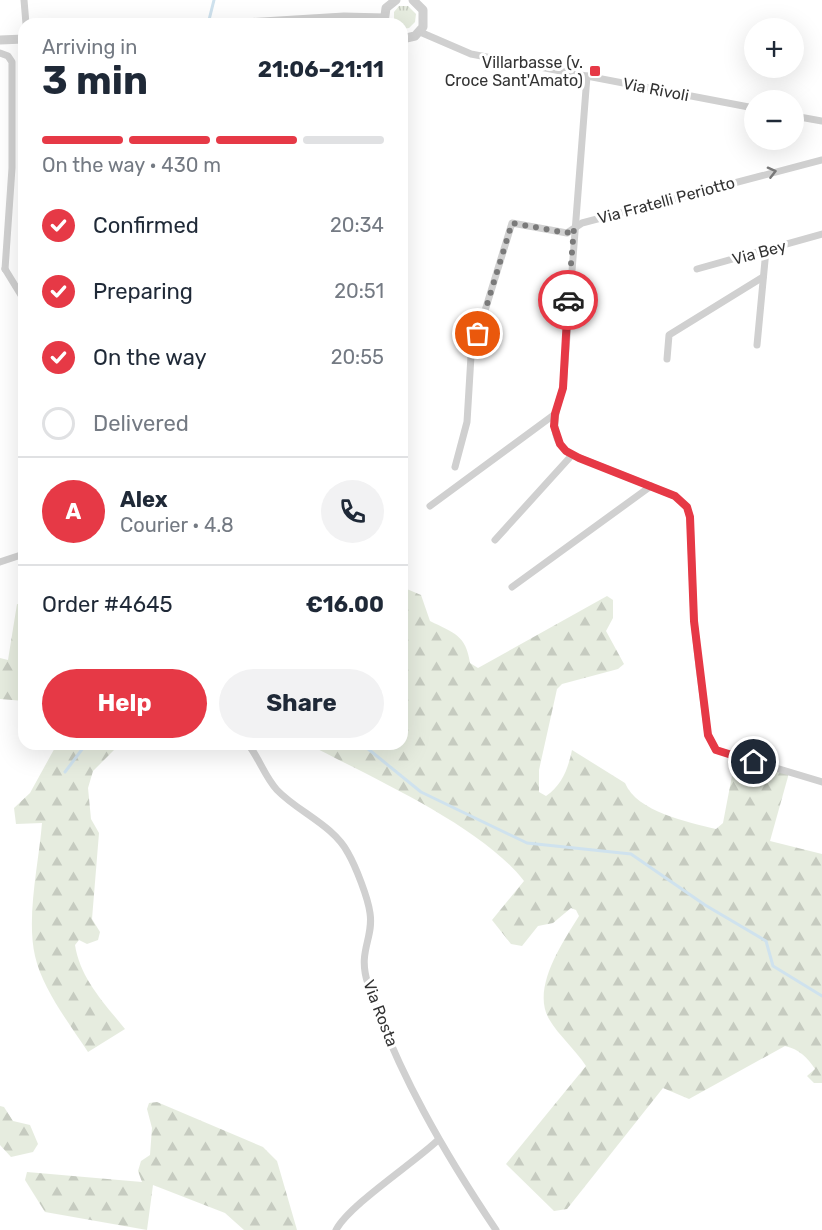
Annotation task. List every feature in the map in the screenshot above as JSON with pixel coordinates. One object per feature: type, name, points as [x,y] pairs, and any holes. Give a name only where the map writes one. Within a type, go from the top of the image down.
[{"type":"street","points":[[24,0],[26,18]]},
{"type":"street","points":[[384,18],[386,8],[396,0]]},
{"type":"street","points":[[408,39],[420,32],[425,21],[420,2]]},
{"type":"street","name":"Via Rivoli","points":[[420,32],[471,54],[744,106]]},
{"type":"street","points":[[1,40],[18,39]]},
{"type":"street","points":[[0,53],[8,56],[12,62],[12,168],[3,269],[18,291]]},
{"type":"street","points":[[587,76],[563,388],[555,414],[556,436],[566,451],[572,455],[682,500],[690,517],[694,621],[708,735],[716,750],[822,782]]},
{"type":"street","points":[[804,118],[822,121]]},
{"type":"street","name":"Via Fratelli Periotto","points":[[455,467],[467,422],[471,356],[512,223],[567,233],[582,223],[822,160]]},
{"type":"street","name":"Via Bey","points":[[697,269],[822,234]]},
{"type":"street","points":[[757,345],[766,250]]},
{"type":"street","points":[[667,359],[669,335],[764,277]]},
{"type":"street","points":[[430,506],[555,414]]},
{"type":"street","points":[[495,540],[572,455]]},
{"type":"street","points":[[512,587],[651,486]]},
{"type":"street","points":[[0,562],[18,556]]},
{"type":"street","name":"Via Rosta","points":[[252,750],[278,790],[333,834],[347,850],[356,869],[370,913],[363,952],[363,965],[368,985],[394,1048],[438,1140],[496,1230]]},
{"type":"street","points":[[336,1230],[352,1211],[417,1160],[438,1140]]},
{"type":"green space","points":[[399,6],[408,6],[416,14],[415,22],[408,28],[408,18],[394,18],[394,12]]},
{"type":"green space","points":[[408,590],[421,595],[430,621],[458,636],[465,646],[470,663],[478,668],[607,596],[613,600],[613,618],[606,631],[624,664],[618,669],[562,684],[557,689],[539,770],[539,792],[546,796],[556,787],[564,776],[572,750],[625,783],[631,793],[652,808],[678,819],[716,829],[723,823],[735,760],[789,773],[770,841],[822,854],[822,1083],[814,1083],[807,1076],[815,1069],[806,1058],[795,1049],[785,1046],[689,1099],[663,1088],[567,1209],[554,1211],[506,1164],[586,1066],[557,1031],[544,1007],[546,980],[551,966],[579,916],[576,910],[571,908],[553,923],[538,926],[522,946],[511,944],[492,920],[524,881],[481,841],[454,822],[393,787],[320,750],[408,750]]},
{"type":"green space","points":[[18,604],[18,700],[0,699],[0,658],[8,660]]},
{"type":"green space","points":[[54,750],[114,750],[93,771],[88,788],[91,819],[99,833],[92,919],[100,932],[98,940],[87,944],[79,940],[75,945],[87,979],[125,1029],[88,1052],[57,1006],[44,981],[35,956],[32,907],[42,823],[16,824],[14,808],[30,793]]},
{"type":"green space","points":[[157,1102],[263,1147],[277,1161],[297,1230],[244,1230],[225,1213],[153,1185],[147,1230],[45,1212],[25,1180],[27,1172],[142,1182],[138,1171],[141,1161],[150,1155],[152,1128],[147,1109],[149,1103]]},
{"type":"green space","points":[[0,1106],[4,1107],[13,1121],[30,1125],[38,1144],[33,1152],[11,1157],[0,1145]]},
{"type":"waterway","points":[[210,18],[214,0]]},
{"type":"waterway","points":[[65,772],[82,750]]},
{"type":"waterway","points":[[369,750],[421,792],[527,843],[631,854],[705,905],[766,941],[773,966],[822,996]]},
{"type":"way so far","points":[[478,334],[512,223],[567,233],[574,228],[568,300]]},
{"type":"place","name":"Villarbasse (v. Croce Sant'Amato)","points":[[595,71]]},
{"type":"route","points":[[568,300],[563,388],[555,414],[556,436],[566,451],[675,496],[687,507],[692,534],[694,621],[708,735],[716,750],[732,757],[754,762]]}]
